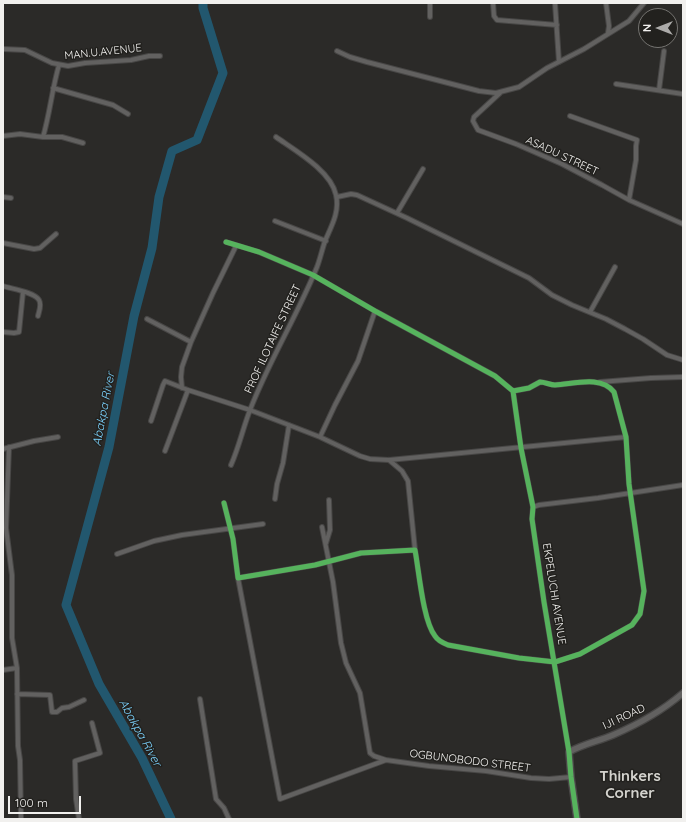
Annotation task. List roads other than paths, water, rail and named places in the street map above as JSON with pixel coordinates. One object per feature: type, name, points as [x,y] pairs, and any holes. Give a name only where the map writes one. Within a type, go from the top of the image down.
[{"type":"street","points":[[430,3],[430,17]]},
{"type":"street","points":[[494,3],[494,16],[497,20],[557,25]]},
{"type":"street","points":[[555,3],[559,62]]},
{"type":"street","points":[[606,3],[609,26],[608,33]]},
{"type":"street","points":[[337,51],[367,62],[490,94],[501,93],[519,87],[547,68],[584,49],[633,18],[644,3]]},
{"type":"street","name":"MAN.U.AVENUE","points":[[3,49],[25,50],[58,65],[68,66],[160,56]]},
{"type":"street","points":[[659,90],[664,51]]},
{"type":"street","points":[[43,137],[48,119],[58,65]]},
{"type":"street","points":[[616,84],[683,94]]},
{"type":"street","points":[[53,88],[113,105],[128,114]]},
{"type":"street","name":"ASADU STREET","points":[[501,93],[474,117],[473,121],[478,130],[516,144],[562,164],[629,200],[683,224]]},
{"type":"street","points":[[570,116],[637,140],[636,160],[629,200]]},
{"type":"street","points":[[3,136],[20,134],[43,137],[62,137],[83,143]]},
{"type":"street","points":[[276,137],[318,168],[334,187],[337,197],[351,194],[357,195],[397,213],[529,278],[552,295],[625,329],[667,355],[683,360]]},
{"type":"street","points":[[397,213],[423,169]]},
{"type":"street","points":[[3,197],[11,198]]},
{"type":"street","name":"PROF ILOTAIFE STREET","points":[[231,465],[240,443],[250,410],[313,275],[336,215],[337,197]]},
{"type":"street","points":[[275,221],[326,241]]},
{"type":"street","points":[[3,243],[34,249],[40,248],[56,234]]},
{"type":"street","points":[[226,242],[259,252],[313,275],[375,311],[495,376],[513,391],[529,388],[540,382],[554,385],[683,376]]},
{"type":"street","points":[[182,388],[182,368],[191,342],[236,246]]},
{"type":"street","points":[[590,312],[615,267]]},
{"type":"street","points":[[3,286],[31,294],[39,300],[40,305],[38,316]]},
{"type":"street","points":[[3,332],[19,332],[23,292]]},
{"type":"street","points":[[320,438],[358,361],[375,311]]},
{"type":"street","points":[[147,319],[191,342]]},
{"type":"street","points":[[151,421],[165,381],[250,410],[370,459],[389,460],[626,437]]},
{"type":"street","points":[[389,460],[402,471],[408,481],[415,550],[424,606],[429,625],[435,637],[440,642],[448,645],[519,658],[555,662],[580,654],[632,625],[640,614],[644,591],[628,476],[626,437],[614,392],[610,387],[600,382]]},
{"type":"street","points":[[165,451],[188,390]]},
{"type":"street","name":"EKPELUCHI AVENUE","points":[[513,391],[521,448],[533,507],[532,518],[544,602],[570,752],[570,777],[577,819]]},
{"type":"street","points":[[275,499],[289,425]]},
{"type":"street","points":[[3,449],[58,438]]},
{"type":"street","points":[[9,447],[6,528],[12,575],[12,638],[16,668],[18,746],[20,760],[20,819]]},
{"type":"street","points":[[533,507],[539,504],[683,485]]},
{"type":"street","points":[[326,544],[330,530],[329,500]]},
{"type":"street","points":[[224,503],[235,554],[238,578],[280,799],[386,760]]},
{"type":"street","points":[[117,554],[154,540],[263,524]]},
{"type":"street","points":[[322,527],[329,561]]},
{"type":"street","points":[[238,578],[275,573],[366,552],[415,550]]},
{"type":"street","name":"OGBUNOBODO STREET","points":[[329,561],[341,643],[346,663],[360,693],[370,753],[386,760],[531,778],[549,779],[570,777]]},
{"type":"street","points":[[3,670],[16,668]]},
{"type":"street","name":"IJI ROAD","points":[[570,752],[613,735],[651,716],[670,704],[683,693]]},
{"type":"street","points":[[17,694],[50,695],[53,713],[84,700]]},
{"type":"street","points":[[200,699],[216,799],[224,808],[229,819]]},
{"type":"street","points":[[79,819],[75,761],[100,753],[92,723]]},
{"type":"waterway","name":"Abakpa River","points":[[171,819],[142,758],[99,684],[66,605],[109,447],[134,316],[152,248],[159,197],[172,151],[197,140],[223,73],[203,8],[203,3]]},
{"type":"district","name":"Thinkers Corner","points":[[630,784]]}]
